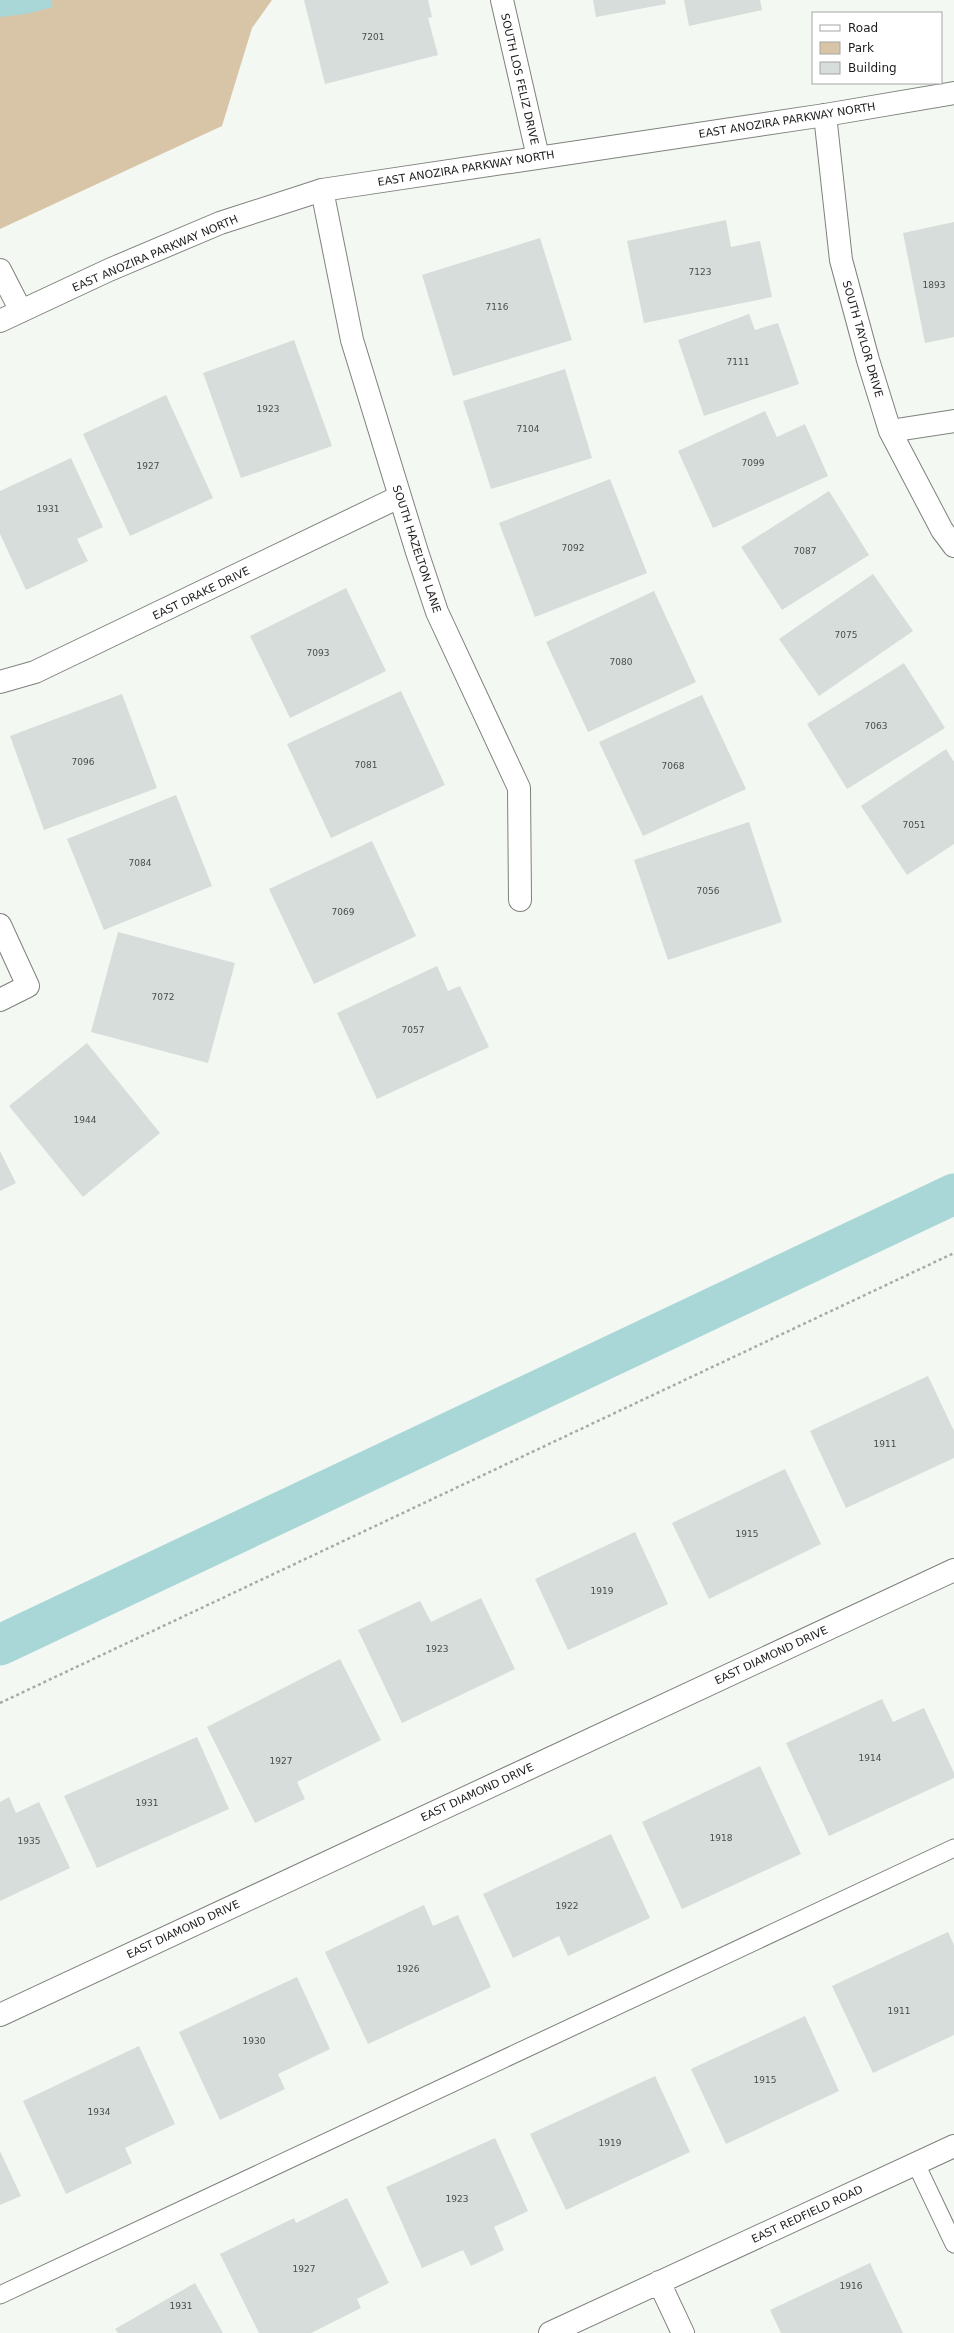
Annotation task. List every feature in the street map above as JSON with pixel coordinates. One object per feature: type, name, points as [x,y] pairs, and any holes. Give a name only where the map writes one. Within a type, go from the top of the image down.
[{"type":"street","name":"SOUTH LOS FELIZ DRIVE","points":[[502,0],[538,157]]},
{"type":"street","name":"EAST ANOZIRA PARKWAY NORTH","points":[[0,321],[109,270],[220,224],[322,190],[825,115],[954,93]]},
{"type":"street","name":"SOUTH TAYLOR DRIVE","points":[[825,115],[842,260],[868,360],[890,431],[942,530],[954,546]]},
{"type":"street","name":"SOUTH HAZELTON LANE","points":[[322,190],[352,340],[399,497],[437,612],[519,788],[520,900]]},
{"type":"street","points":[[0,270],[21,312]]},
{"type":"street","points":[[890,431],[954,421]]},
{"type":"street","name":"EAST DRAKE DRIVE","points":[[0,682],[35,672],[399,497]]},
{"type":"street","points":[[0,925],[28,986],[0,1000]]},
{"type":"street","name":"EAST DIAMOND DRIVE","points":[[0,2015],[954,1570]]},
{"type":"street","name":"EAST REDFIELD ROAD","points":[[550,2333],[954,2146]]},
{"type":"street","points":[[659,2282],[683,2333]]},
{"type":"lane","points":[[0,2295],[954,1848]]},
{"type":"lane","points":[[916,2164],[954,2244]]},
{"type":"path","points":[[0,1703],[954,1253]]},
{"type":"green space","points":[[0,0],[272,0],[252,28],[222,126],[0,229]]},
{"type":"water","points":[[0,0],[51,0],[53,7],[26,14],[0,17]]},
{"type":"building","points":[[304,0],[428,0],[432,17],[428,18],[438,55],[325,84]]},
{"type":"building","points":[[593,0],[665,0],[666,4],[596,17]]},
{"type":"building","points":[[684,0],[760,0],[762,10],[689,26]]},
{"type":"building","points":[[726,220],[731,247],[760,241],[772,297],[644,323],[627,241]]},
{"type":"building","points":[[954,222],[954,337],[925,343],[903,233]]},
{"type":"building","points":[[540,238],[572,340],[453,376],[422,275]]},
{"type":"building","points":[[749,314],[755,330],[778,323],[799,384],[704,416],[678,340]]},
{"type":"building","points":[[294,340],[332,446],[241,478],[203,373]]},
{"type":"building","points":[[565,369],[592,458],[491,489],[463,401]]},
{"type":"building","points":[[166,395],[213,498],[130,536],[83,434]]},
{"type":"building","points":[[765,411],[777,437],[805,424],[828,476],[713,528],[678,451]]},
{"type":"building","points":[[71,458],[103,527],[77,539],[88,561],[26,590],[0,534],[0,491]]},
{"type":"building","points":[[610,479],[647,573],[535,617],[499,523]]},
{"type":"building","points":[[829,491],[869,555],[782,610],[741,547]]},
{"type":"building","points":[[873,574],[913,631],[819,696],[779,639]]},
{"type":"building","points":[[346,588],[386,671],[290,718],[250,636]]},
{"type":"building","points":[[654,591],[696,682],[588,732],[546,642]]},
{"type":"building","points":[[904,663],[945,728],[847,789],[807,724]]},
{"type":"building","points":[[401,691],[445,785],[331,838],[287,744]]},
{"type":"building","points":[[122,694],[157,788],[44,830],[10,736]]},
{"type":"building","points":[[702,695],[746,789],[643,836],[599,742]]},
{"type":"building","points":[[946,749],[954,762],[954,844],[907,875],[861,806]]},
{"type":"building","points":[[176,795],[212,886],[104,930],[67,839]]},
{"type":"building","points":[[749,822],[782,922],[668,960],[634,860]]},
{"type":"building","points":[[372,841],[416,936],[314,984],[269,889]]},
{"type":"building","points":[[118,932],[235,963],[208,1063],[91,1032]]},
{"type":"building","points":[[437,966],[448,991],[460,986],[489,1047],[377,1099],[337,1013]]},
{"type":"building","points":[[87,1043],[160,1133],[83,1197],[9,1106]]},
{"type":"building","points":[[0,1151],[16,1183],[0,1191]]},
{"type":"building","points":[[928,1376],[954,1431],[954,1458],[846,1508],[810,1431]]},
{"type":"building","points":[[785,1469],[821,1544],[709,1599],[672,1523]]},
{"type":"building","points":[[635,1532],[668,1604],[568,1650],[535,1579]]},
{"type":"building","points":[[481,1598],[515,1669],[402,1723],[358,1630],[420,1601],[431,1622]]},
{"type":"building","points":[[340,1659],[381,1740],[297,1782],[305,1799],[255,1823],[207,1727]]},
{"type":"building","points":[[882,1699],[893,1722],[924,1708],[954,1773],[954,1778],[829,1836],[786,1743]]},
{"type":"building","points":[[197,1737],[229,1809],[97,1868],[64,1796]]},
{"type":"building","points":[[760,1766],[801,1854],[682,1909],[642,1822]]},
{"type":"building","points":[[9,1797],[16,1813],[39,1802],[70,1868],[0,1901],[0,1802]]},
{"type":"building","points":[[611,1834],[650,1918],[568,1956],[559,1936],[513,1958],[483,1894]]},
{"type":"building","points":[[424,1905],[433,1926],[458,1915],[491,1987],[368,2044],[325,1952]]},
{"type":"building","points":[[948,1932],[954,1945],[954,2035],[873,2073],[832,1986]]},
{"type":"building","points":[[297,1977],[330,2049],[278,2074],[285,2089],[220,2120],[179,2032]]},
{"type":"building","points":[[805,2016],[839,2091],[726,2144],[691,2069]]},
{"type":"building","points":[[139,2046],[175,2124],[125,2148],[132,2163],[66,2194],[23,2101]]},
{"type":"building","points":[[655,2076],[690,2152],[566,2210],[530,2134]]},
{"type":"building","points":[[495,2138],[528,2211],[494,2227],[504,2250],[471,2266],[463,2250],[422,2268],[386,2187]]},
{"type":"building","points":[[0,2151],[21,2196],[0,2205]]},
{"type":"building","points":[[347,2198],[389,2283],[357,2299],[361,2308],[311,2333],[259,2333],[220,2254],[294,2218],[296,2223]]},
{"type":"building","points":[[870,2263],[903,2333],[781,2333],[770,2310]]},
{"type":"building","points":[[195,2283],[223,2333],[118,2333],[115,2329]]},
{"type":"waterway","points":[[0,1645],[954,1194]]}]
